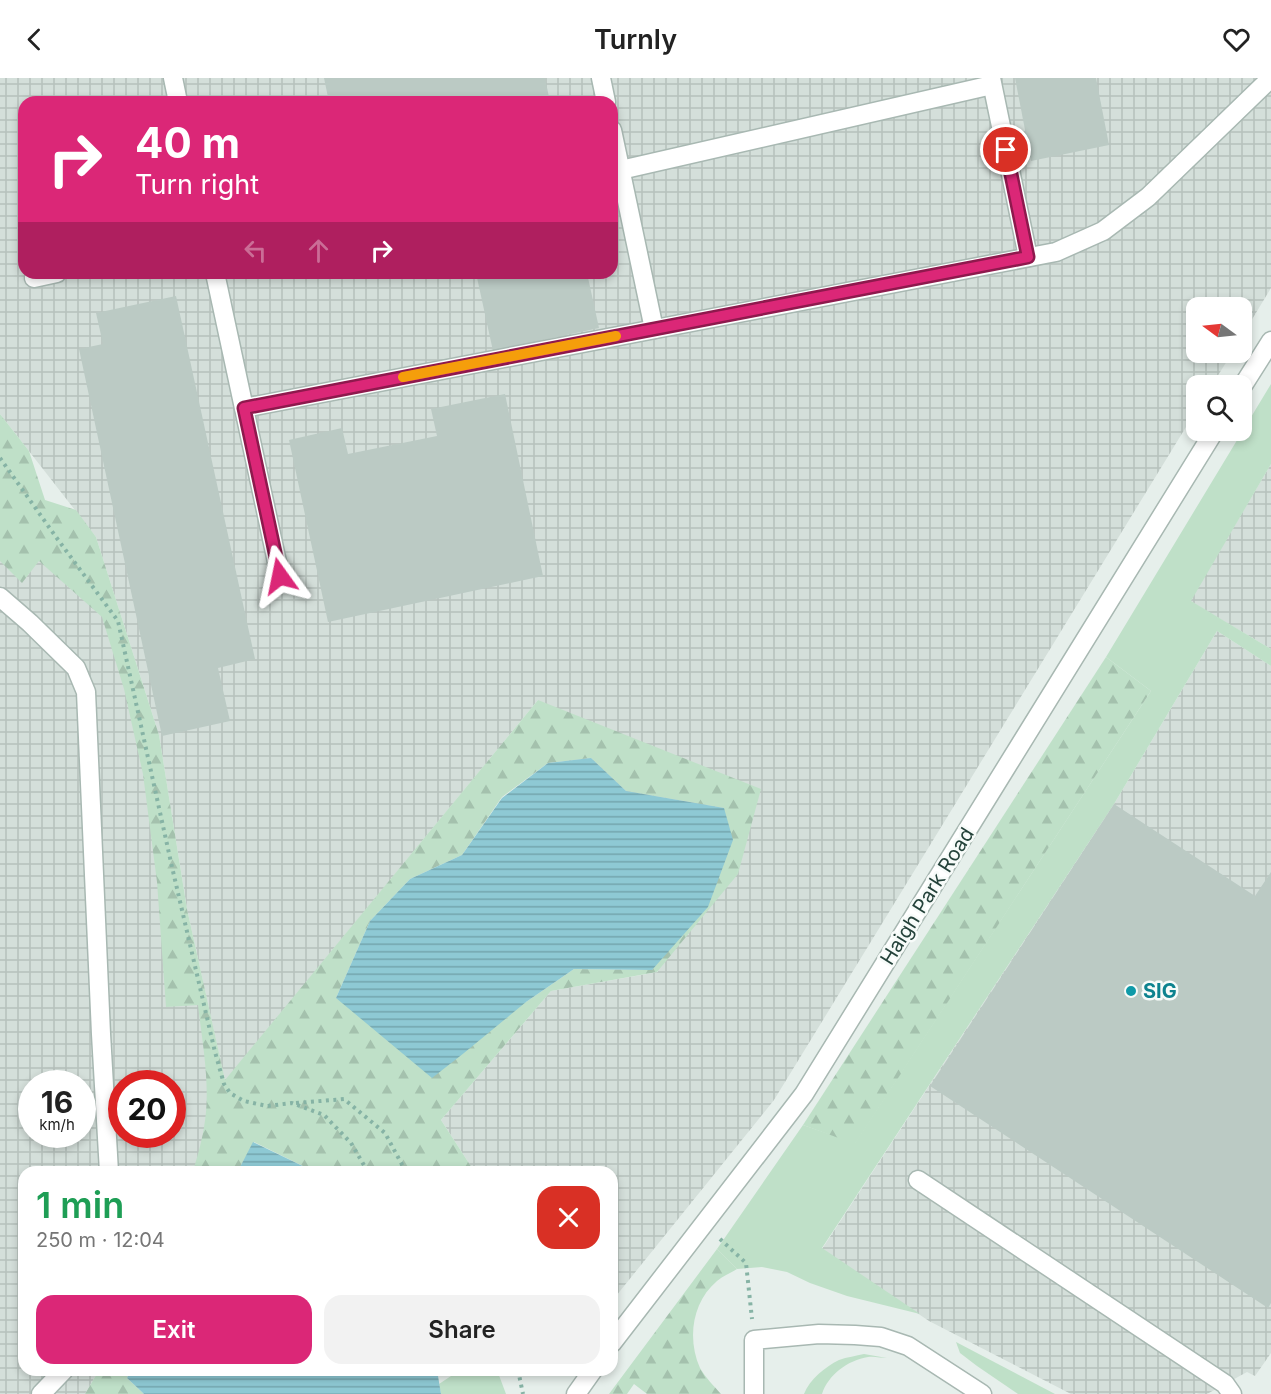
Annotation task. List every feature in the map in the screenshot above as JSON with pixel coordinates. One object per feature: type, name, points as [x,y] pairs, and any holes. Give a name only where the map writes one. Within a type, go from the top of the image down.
[{"type":"street","points":[[173,78],[177,96]]},
{"type":"street","points":[[601,78],[605,96]]},
{"type":"street","points":[[244,408],[1056,252],[1103,231],[1148,197],[1271,78]]},
{"type":"street","points":[[618,172],[992,81],[1028,257]]},
{"type":"street","points":[[618,180],[654,329]]},
{"type":"street","points":[[216,279],[280,576]]},
{"type":"street","points":[[1250,375],[1271,341]]},
{"type":"street","name":"Haigh Park Road","points":[[618,1335],[804,1094],[1208,441]]},
{"type":"street","points":[[0,597],[30,622],[76,668],[86,692],[108,1166]]},
{"type":"street","points":[[918,1180],[1226,1384],[1233,1394]]},
{"type":"street","points":[[754,1394],[754,1340],[819,1334],[881,1337],[908,1346],[982,1394]]},
{"type":"street","points":[[41,1394],[58,1376]]},
{"type":"street","points":[[576,1394],[589,1376]]},
{"type":"path","points":[[0,458],[118,621],[172,867],[224,1084],[230,1093],[244,1101],[267,1106],[344,1099],[385,1133],[403,1166]]},
{"type":"path","points":[[292,1103],[324,1115],[351,1143],[364,1166]]},
{"type":"path","points":[[704,1224],[746,1263],[754,1340]]},
{"type":"path","points":[[519,1376],[523,1394]]},
{"type":"shaded area","points":[[0,78],[1271,78],[1271,288],[1252,319],[1252,297],[1186,297],[1186,363],[1226,363],[1218,375],[1186,375],[1186,427],[774,1100],[618,1294],[618,1166],[471,1166],[441,1120],[551,991],[658,972],[538,700],[225,1081],[187,909],[159,735],[96,537],[0,414]]},
{"type":"shaded area","points":[[0,444],[85,565],[144,736],[222,1094],[210,1166],[18,1166],[18,1376],[96,1376],[85,1394],[0,1394]]},
{"type":"shaded area","points":[[1271,464],[1271,649],[1190,601]]},
{"type":"shaded area","points":[[1217,631],[1271,666],[1271,1353],[1255,1376],[1247,1372],[1207,1394],[1071,1394],[929,1321],[822,1249],[1114,804]]},
{"type":"green space","points":[[1271,384],[1271,464],[1191,601],[1271,649],[1271,666],[1217,631],[1114,804],[822,1248],[920,1314],[847,1296],[787,1272],[762,1267],[737,1269],[717,1249],[803,1125],[855,1143],[1151,691],[1106,657],[1237,441],[1252,441],[1252,415]]},
{"type":"green space","points":[[0,414],[29,451],[45,500],[76,510],[96,537],[159,735],[187,909],[225,1080],[538,700],[761,789],[738,874],[657,972],[551,991],[441,1120],[471,1166],[303,1166],[254,1142],[241,1166],[194,1166],[203,1135],[207,1099],[205,1059],[198,1005],[166,1007],[157,882],[143,774],[124,689],[102,617],[39,561],[22,583],[0,561]],"holes":[[[591,758],[626,791],[724,808],[652,970],[574,969],[526,1002],[336,998],[370,921],[410,879],[462,855],[502,797],[548,763]]]},
{"type":"green space","points":[[1106,657],[1151,691],[855,1144],[803,1125]]},
{"type":"green space","points":[[717,1249],[737,1269],[719,1279],[702,1299],[697,1310],[693,1333],[700,1368],[721,1394],[647,1394],[634,1384],[627,1394],[609,1394]]},
{"type":"green space","points":[[956,1342],[1055,1394],[1018,1394],[960,1353]]},
{"type":"green space","points":[[864,1354],[887,1358],[870,1357],[853,1361],[834,1375],[822,1394],[804,1394],[814,1378],[828,1366],[839,1360]]},
{"type":"green space","points":[[96,1376],[128,1376],[127,1378],[144,1394],[85,1394]]},
{"type":"green space","points":[[451,1376],[499,1376],[506,1394],[441,1394],[439,1384]]},
{"type":"water","points":[[591,758],[626,791],[724,808],[733,840],[708,907],[652,970],[574,969],[526,1002],[432,1078],[336,998],[370,921],[410,879],[462,855],[502,798],[548,763]]},
{"type":"water","points":[[253,1142],[303,1166],[241,1166]]},
{"type":"water","points":[[128,1376],[438,1376],[441,1394],[144,1394],[127,1378]]},
{"type":"building","points":[[324,78],[545,78],[549,96],[328,96]]},
{"type":"building","points":[[1015,78],[1096,78],[1109,145],[1031,161]]},
{"type":"building","points":[[477,279],[588,279],[599,328],[493,351]]},
{"type":"building","points":[[176,296],[255,659],[218,668],[230,721],[162,736],[79,349],[103,344],[96,313]]},
{"type":"building","points":[[505,394],[543,576],[328,622],[289,440],[342,428],[348,454],[437,436],[431,409]]},
{"type":"building","name":"SIG","points":[[1114,804],[1255,896],[1271,872],[1271,1303],[1268,1308],[930,1086]]},
{"type":"slow traffic","points":[[403,377],[616,336]]},
{"type":"place","name":"SIG","points":[[1131,991]]},
{"type":"route","points":[[280,576],[244,408],[1028,257],[1006,150]]}]
